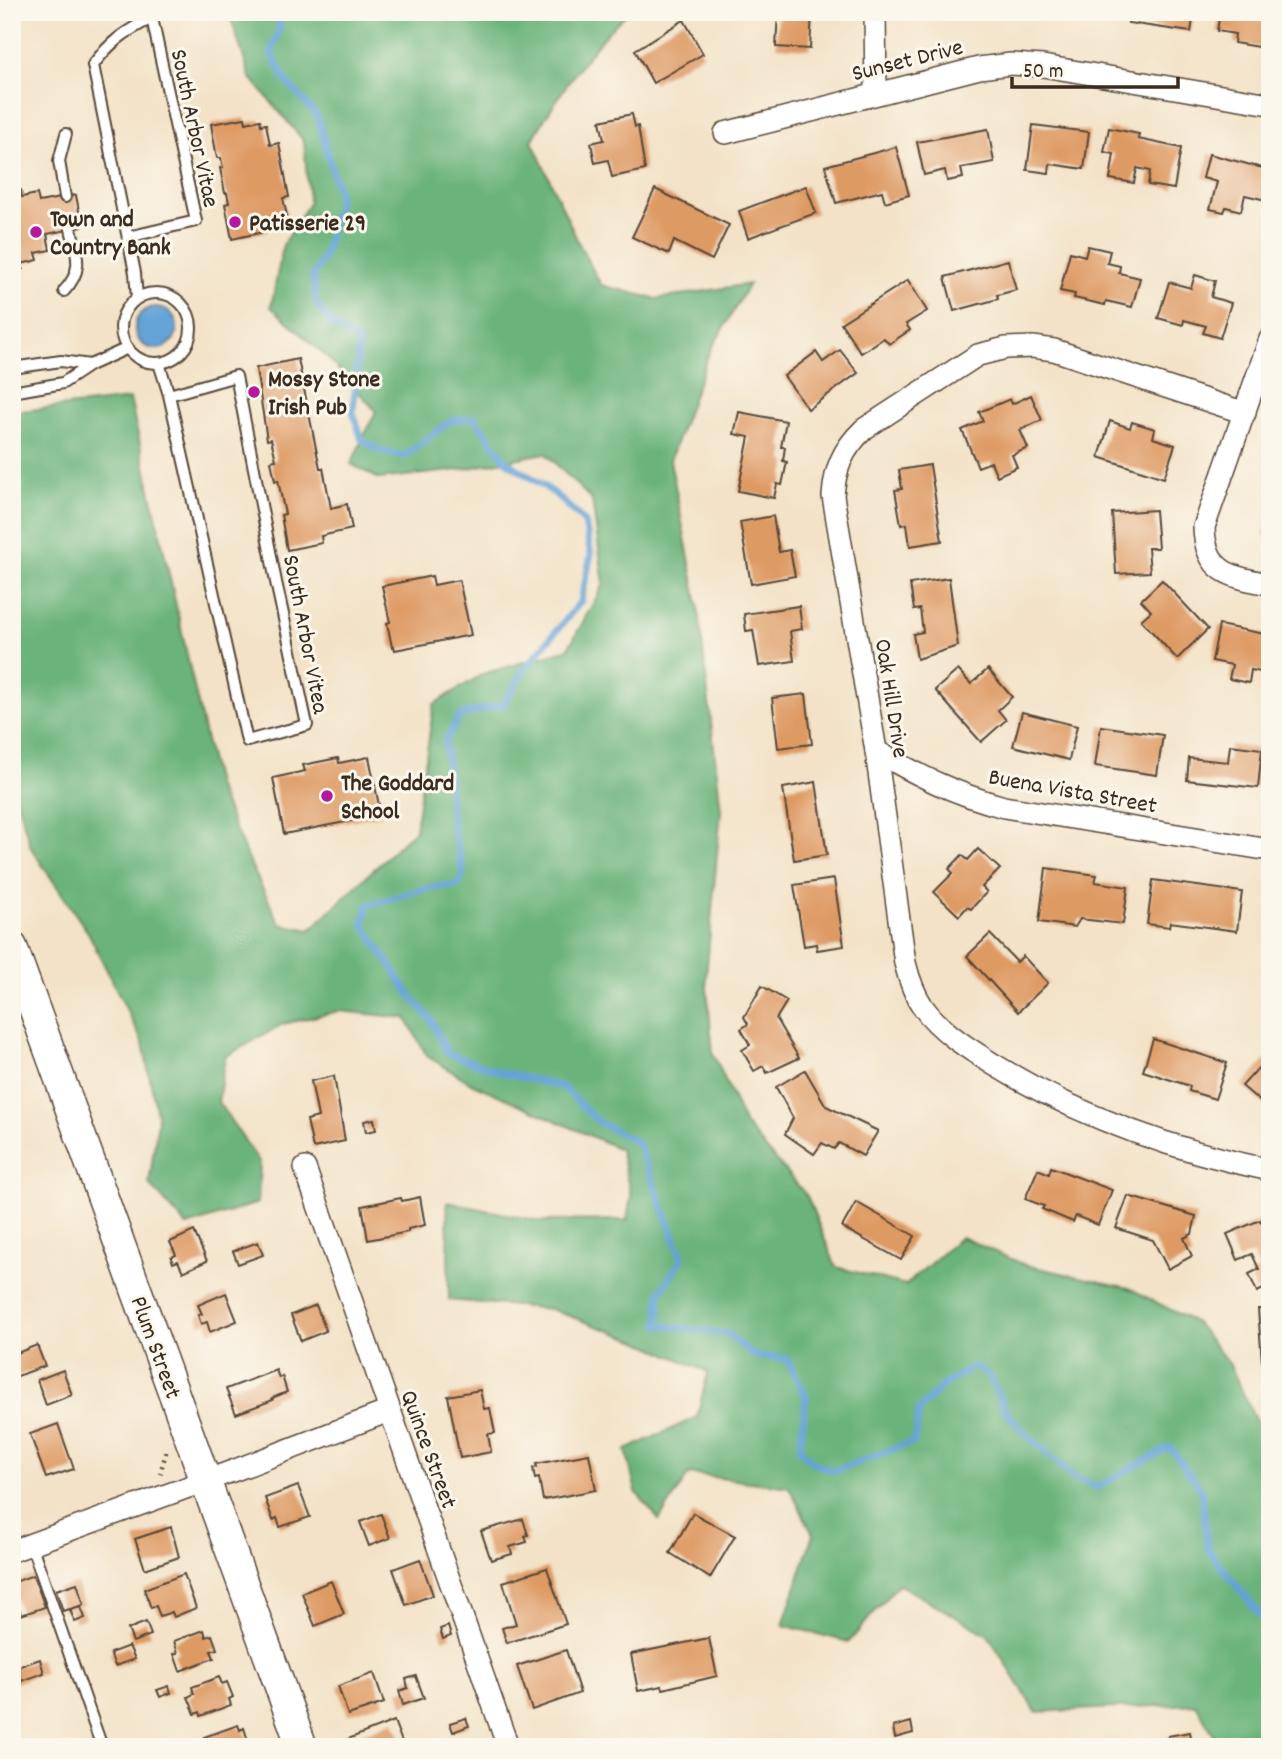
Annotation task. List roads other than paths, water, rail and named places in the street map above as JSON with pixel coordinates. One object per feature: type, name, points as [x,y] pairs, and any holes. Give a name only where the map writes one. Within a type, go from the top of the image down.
[{"type":"main road","name":"Plum Street","points":[[12,947],[302,1747]]},
{"type":"street","points":[[875,12],[876,94]]},
{"type":"street","name":"Sunset Drive","points":[[725,133],[979,68],[1011,64],[1043,66],[1270,104]]},
{"type":"street","points":[[1270,340],[1204,527],[1204,543],[1210,558],[1219,569],[1235,578],[1270,584]]},
{"type":"street","name":"Oak Hill Drive","points":[[1245,413],[1054,350],[1006,348],[978,355],[864,429],[840,457],[834,476],[833,496],[876,751],[905,963],[912,987],[923,1008],[940,1026],[979,1055],[1028,1085],[1079,1110],[1155,1140],[1270,1170]]},
{"type":"street","name":"Buena Vista Street","points":[[876,751],[929,781],[963,796],[1004,807],[1270,850]]},
{"type":"street","name":"Quince Street","points":[[305,1168],[508,1747]]},
{"type":"street","points":[[22,1547],[389,1411]]},
{"type":"lane","name":"South Arbor Vitae","points":[[128,237],[197,221],[152,18],[125,32],[107,46],[93,65],[128,237],[137,298]]},
{"type":"lane","points":[[65,134],[58,161],[65,197]]},
{"type":"lane","points":[[64,291],[75,279],[78,256],[71,229]]},
{"type":"lane","points":[[160,293],[180,302],[187,311],[191,334],[180,354],[159,363],[147,362],[128,348],[122,338],[123,316],[137,298],[160,293]]},
{"type":"lane","points":[[12,392],[63,383],[90,365],[128,348]]},
{"type":"lane","points":[[12,368],[61,360],[90,365]]},
{"type":"lane","name":"South Arbor Vitea","points":[[159,363],[169,394],[247,741],[307,725],[236,376],[169,394]]},
{"type":"lane","points":[[22,1547],[102,1747]]},
{"type":"water","points":[[156,307],[171,313],[177,328],[171,343],[156,349],[141,343],[135,328],[141,313]]},
{"type":"waterway","points":[[280,12],[279,31],[271,53],[286,81],[318,117],[339,197],[325,254],[313,276],[316,303],[334,327],[359,341],[353,412],[362,440],[382,452],[405,456],[449,422],[474,417],[506,461],[554,493],[585,522],[591,555],[581,601],[524,670],[504,704],[459,716],[445,742],[452,823],[463,873],[458,885],[431,887],[368,905],[363,924],[410,995],[430,1018],[447,1053],[500,1072],[563,1087],[597,1121],[638,1143],[682,1258],[660,1293],[659,1325],[727,1334],[755,1356],[787,1359],[806,1397],[800,1449],[814,1463],[834,1471],[915,1441],[919,1410],[942,1386],[974,1366],[989,1376],[1007,1413],[1027,1435],[1073,1477],[1097,1487],[1170,1447],[1201,1490],[1208,1550],[1262,1617],[1270,1631]]},
{"type":"place","name":"Patisserie 29","points":[[235,222]]},
{"type":"place","name":"Town and Country Bank","points":[[36,232]]},
{"type":"place","name":"Mossy Stone Irish Pub","points":[[254,392]]},
{"type":"place","name":"The Goddard School","points":[[327,796]]}]
